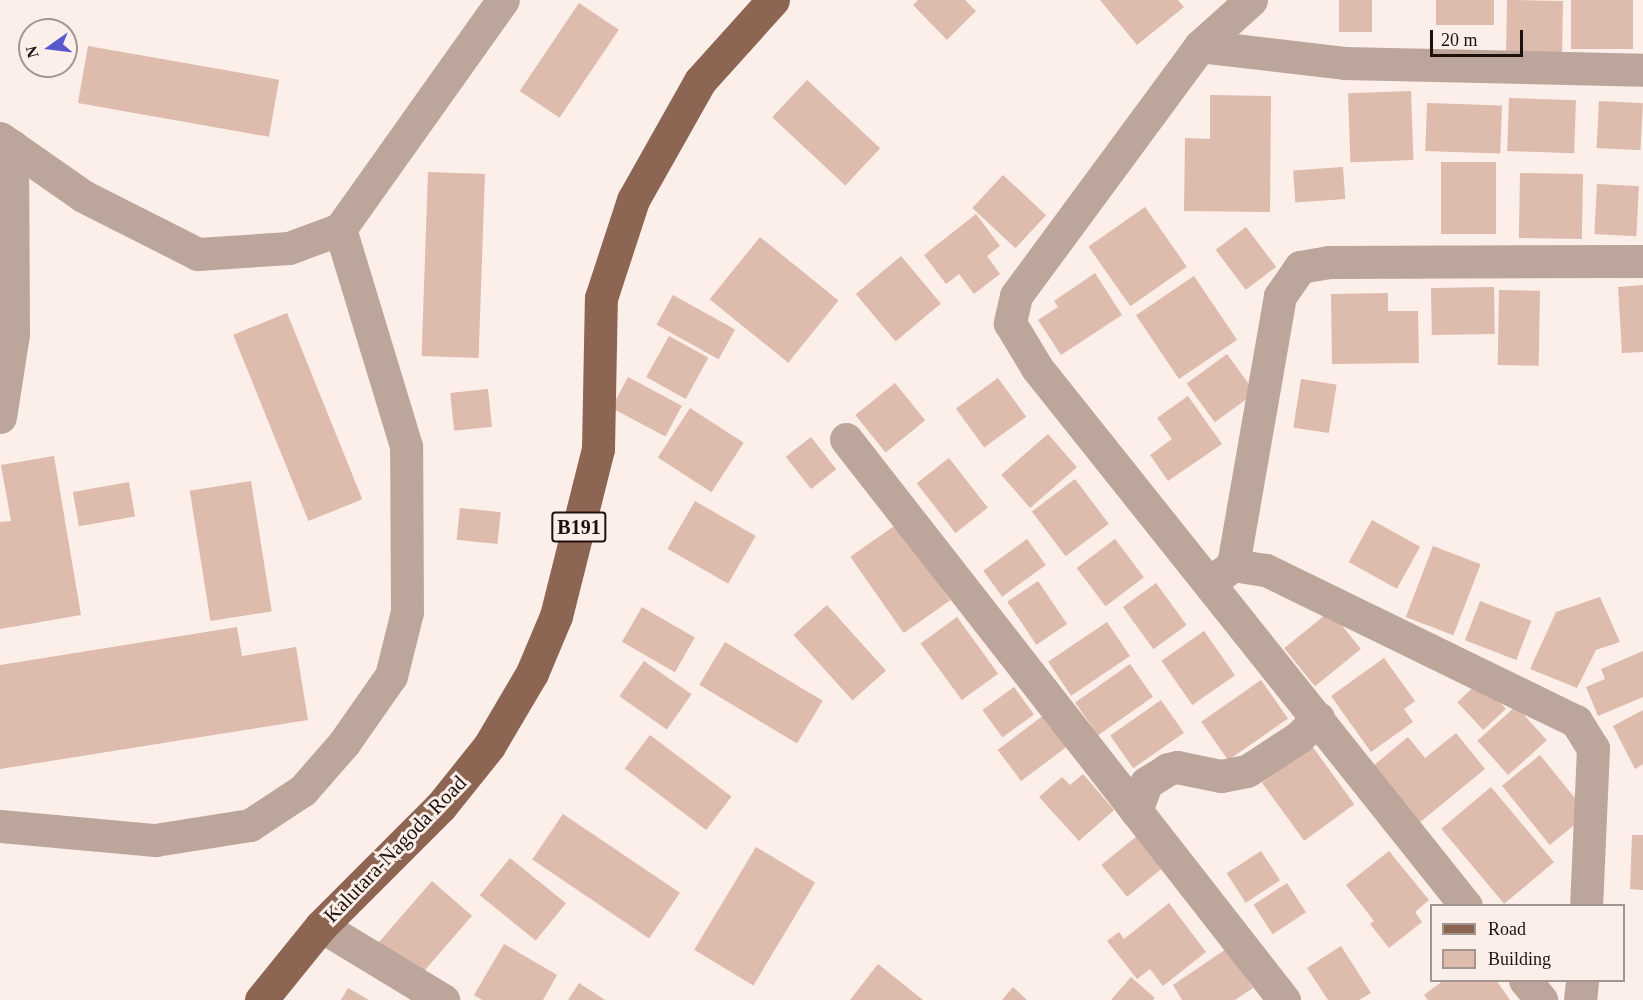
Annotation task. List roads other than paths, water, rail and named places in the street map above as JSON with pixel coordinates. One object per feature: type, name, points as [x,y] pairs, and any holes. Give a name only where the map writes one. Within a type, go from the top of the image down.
[{"type":"main road","name":"Kalutara-Nagoda Road","points":[[261,1000],[321,926],[441,806],[489,746],[532,673],[556,616],[598,449],[601,298],[633,200],[700,81],[773,0]]},
{"type":"street","points":[[6,142],[83,196],[198,254],[289,248],[340,229],[503,0]]},
{"type":"street","points":[[1251,0],[1200,46],[1016,296],[1010,323],[1037,368],[1221,574],[1318,718],[1464,904]]},
{"type":"street","points":[[1200,46],[1344,63],[1643,70]]},
{"type":"street","points":[[0,417],[13,334],[6,142]]},
{"type":"street","points":[[0,826],[155,840],[250,825],[303,790],[344,743],[391,676],[406,612],[406,446],[340,229]]},
{"type":"street","points":[[1221,574],[1280,296],[1299,267],[1328,262],[1643,261]]},
{"type":"street","points":[[846,439],[1284,1000]]},
{"type":"street","points":[[1221,574],[1266,570],[1576,721],[1593,748],[1586,904]]},
{"type":"street","points":[[1136,811],[1146,783],[1168,769],[1176,767],[1221,776],[1247,771],[1299,737],[1318,718]]},
{"type":"street","points":[[321,926],[443,1000]]},
{"type":"street","points":[[1526,982],[1541,1000]]},
{"type":"street","points":[[1580,1000],[1582,982]]}]
